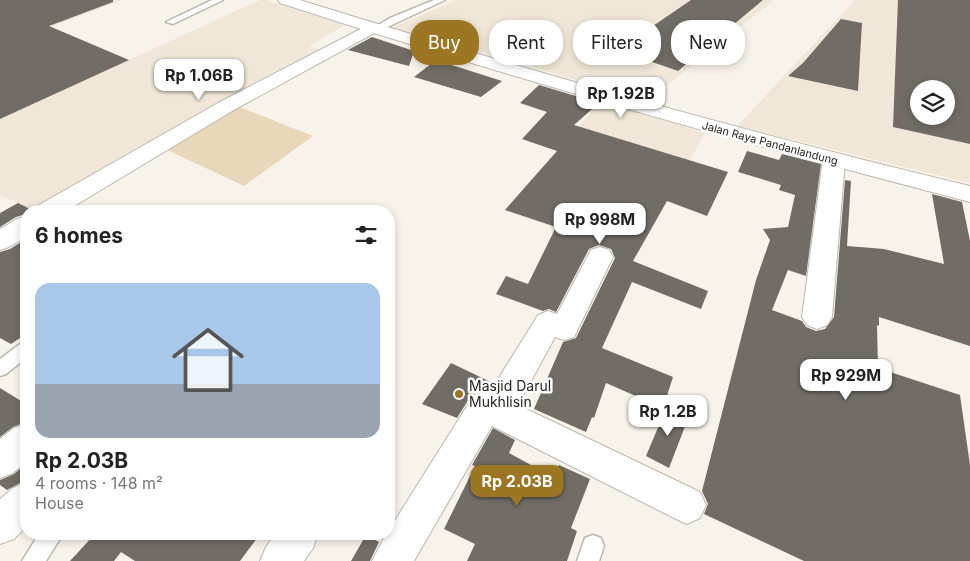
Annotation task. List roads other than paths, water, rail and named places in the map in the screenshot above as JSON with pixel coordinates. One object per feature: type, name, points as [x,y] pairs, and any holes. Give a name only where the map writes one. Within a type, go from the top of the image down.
[{"type":"street","name":"Jalan Raya Pandanlandung","points":[[285,0],[672,116],[834,160],[970,194]]},
{"type":"street","points":[[58,205],[225,107],[374,28]]},
{"type":"street","points":[[817,317],[834,160]]},
{"type":"street","points":[[0,242],[20,229]]},
{"type":"street","points":[[497,411],[548,323],[564,328],[600,257]]},
{"type":"street","points":[[392,561],[486,406],[687,505]]},
{"type":"street","points":[[0,461],[20,445]]},
{"type":"street","points":[[0,525],[20,506]]},
{"type":"street","points":[[280,561],[295,540]]},
{"type":"lane","points":[[170,22],[219,0]]},
{"type":"lane","points":[[374,28],[441,0]]},
{"type":"lane","points":[[0,369],[20,354]]},
{"type":"lane","points":[[33,561],[48,540]]},
{"type":"place","name":"Masjid Darul Mukhlisin","points":[[459,394]]}]
